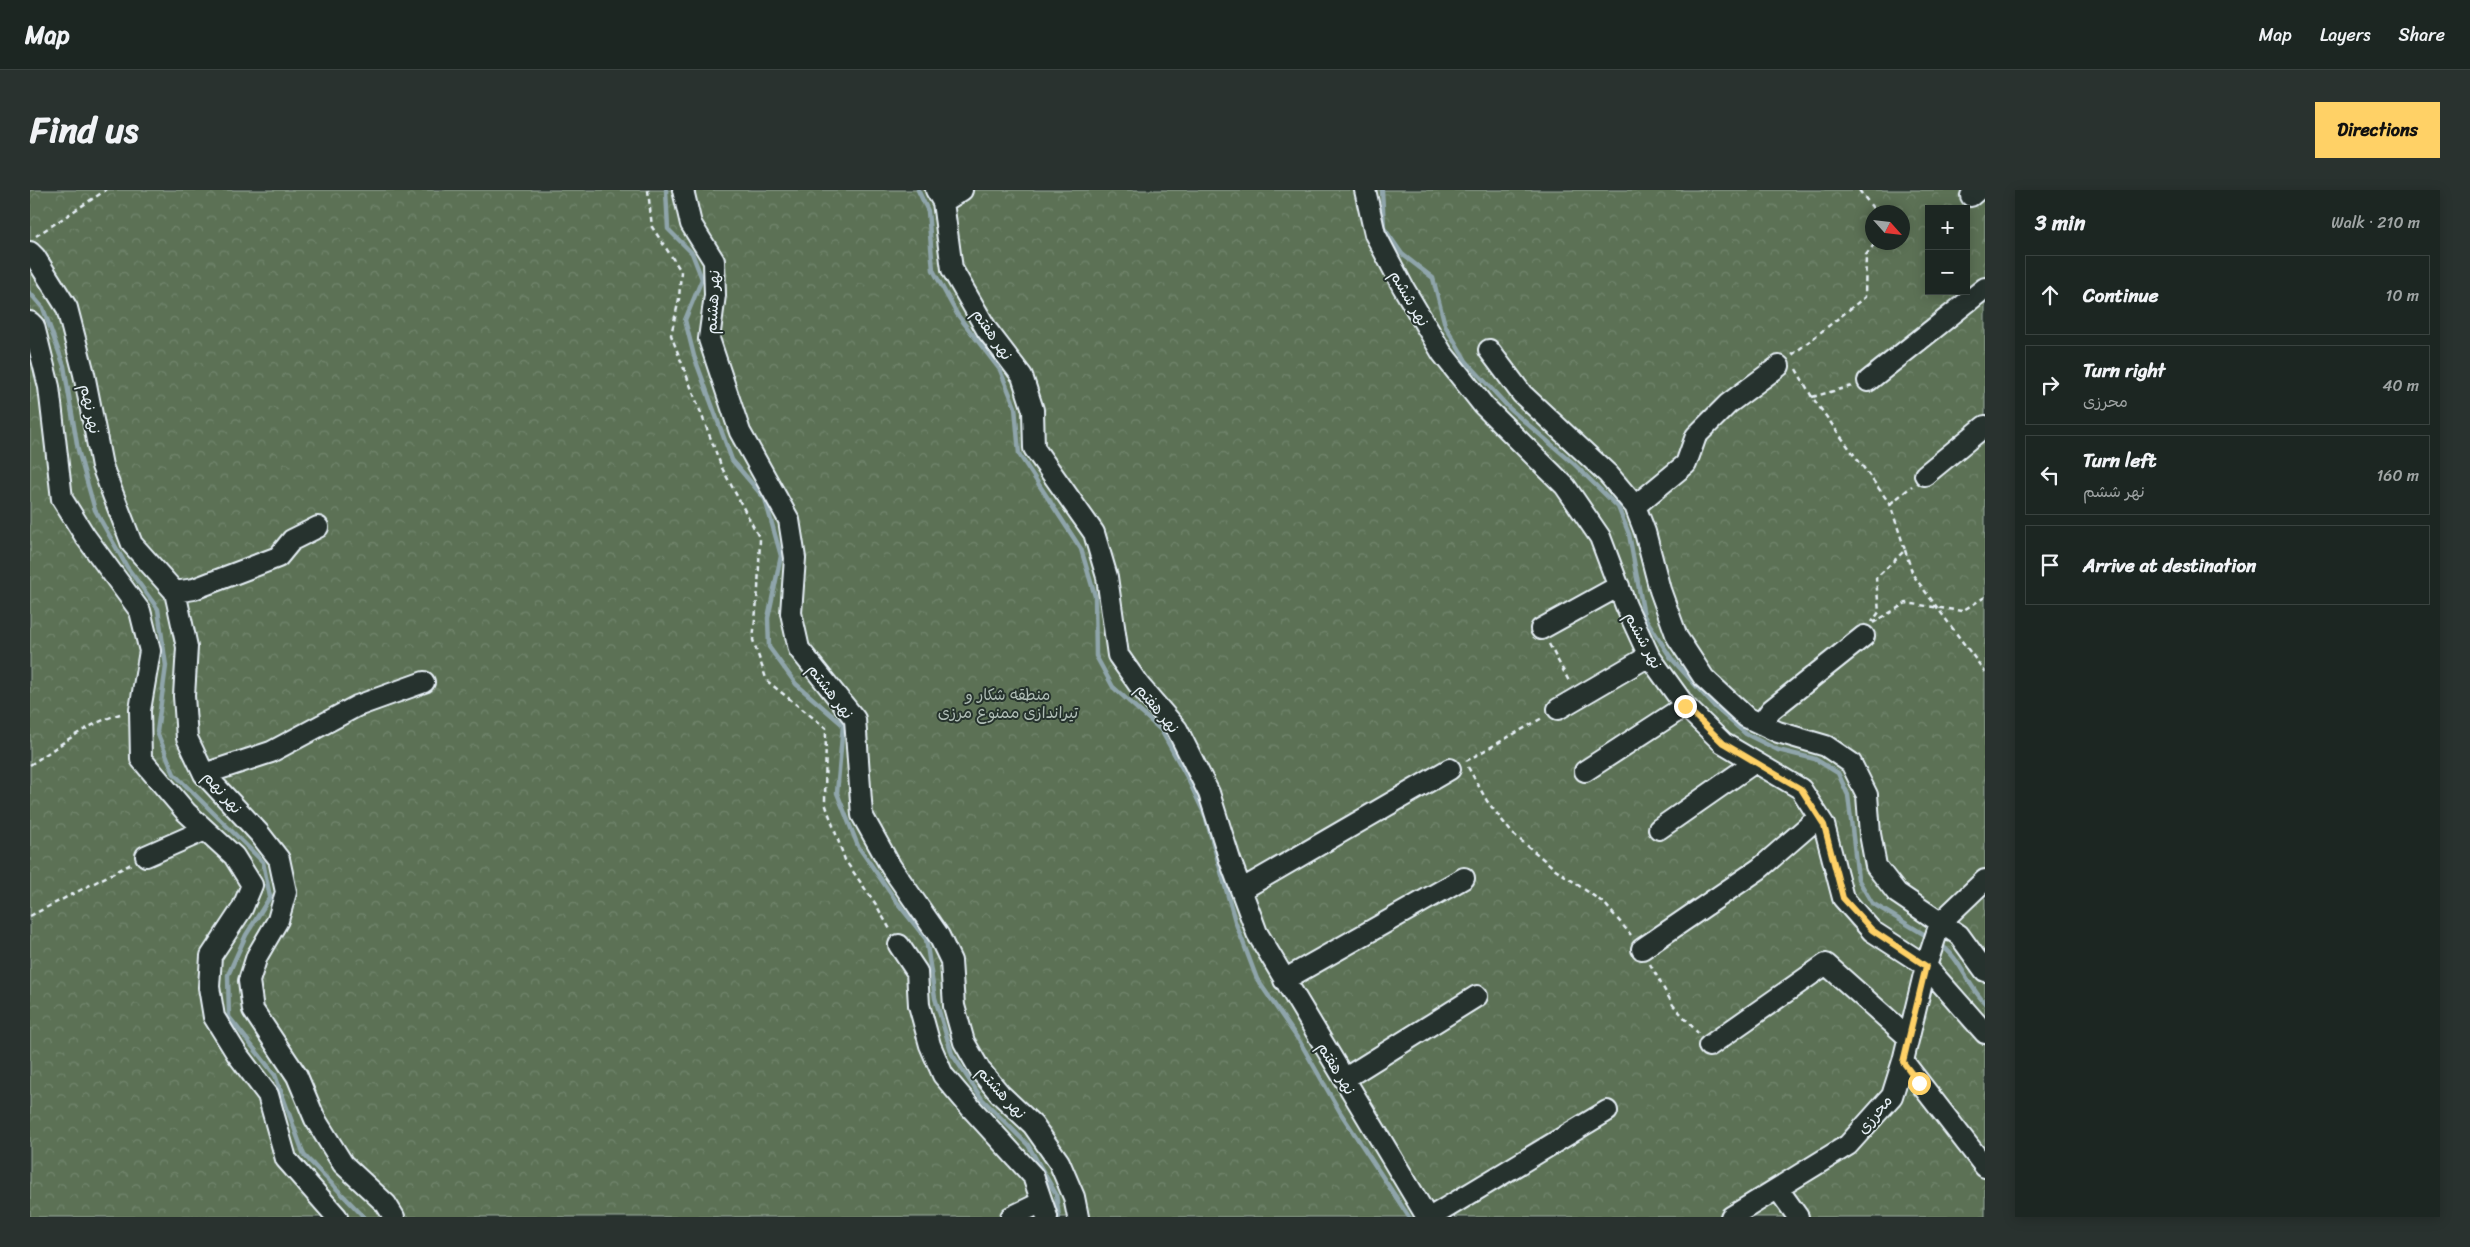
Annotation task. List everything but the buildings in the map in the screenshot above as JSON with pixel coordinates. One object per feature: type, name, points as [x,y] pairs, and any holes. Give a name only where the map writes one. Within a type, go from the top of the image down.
[{"type":"street","name":"نهر هشتم","points":[[683,190],[690,224],[714,261],[715,296],[709,339],[740,432],[788,520],[795,558],[790,614],[799,649],[855,718],[862,815],[891,867],[939,936],[952,961],[954,1006],[964,1042],[980,1070],[1000,1094],[1033,1125],[1059,1162],[1074,1197],[1078,1217]]},
{"type":"street","points":[[940,196],[962,190]]},
{"type":"street","name":"نهر ششم","points":[[1365,190],[1376,234],[1403,287],[1442,353],[1484,406],[1565,486],[1600,537],[1649,656],[1685,706],[1723,743],[1801,789],[1824,825],[1843,898],[1872,930],[1928,960],[1985,1033]]},
{"type":"street","name":"نهر هفتم","points":[[940,196],[952,269],[987,330],[1022,376],[1033,410],[1034,448],[1094,533],[1107,576],[1118,655],[1139,685],[1177,728],[1209,793],[1257,933],[1427,1217]]},
{"type":"street","name":"نهر نهم","points":[[30,252],[67,308],[84,374],[102,466],[132,544],[175,592],[187,647],[184,696],[187,738],[204,774],[259,833],[279,859],[286,892],[278,920],[257,956],[249,982],[253,1010],[297,1076],[315,1119],[343,1164],[386,1204],[394,1217]]},
{"type":"street","points":[[1868,381],[1985,288]]},
{"type":"street","points":[[30,322],[34,326],[49,387],[62,499],[140,611],[150,651],[140,710],[141,760],[186,812],[234,856],[252,885],[242,909],[211,956],[209,987],[214,1017],[237,1054],[268,1095],[286,1159],[337,1217]]},
{"type":"street","points":[[1489,350],[1522,394],[1608,474],[1635,506],[1645,532],[1660,590],[1677,638],[1704,678],[1746,717],[1778,732],[1826,746],[1851,763],[1867,795],[1870,834],[1876,866],[1897,893],[1939,927],[1959,934],[1985,971]]},
{"type":"street","points":[[1635,506],[1686,464],[1696,436],[1728,404],[1784,362]]},
{"type":"street","points":[[1924,475],[1985,426]]},
{"type":"street","points":[[175,592],[194,589],[278,556],[292,540],[318,527]]},
{"type":"street","points":[[1541,629],[1619,586]]},
{"type":"street","points":[[1761,724],[1771,710],[1868,630]]},
{"type":"street","points":[[1558,709],[1649,656]]},
{"type":"street","points":[[204,774],[271,752],[357,706],[424,682]]},
{"type":"street","points":[[1585,771],[1685,706]]},
{"type":"street","points":[[1659,829],[1755,762]]},
{"type":"street","points":[[1241,890],[1457,765]]},
{"type":"street","points":[[1642,949],[1759,869],[1819,817]]},
{"type":"street","points":[[146,856],[204,830]]},
{"type":"street","points":[[1284,980],[1464,878]]},
{"type":"street","name":"محرزی","points":[[1731,1217],[1848,1145],[1892,1096],[1903,1062],[1928,960],[1939,927],[1985,880]]},
{"type":"street","points":[[899,946],[917,972],[919,1005],[930,1045],[943,1075],[1033,1176],[1045,1210],[1011,1217]]},
{"type":"street","points":[[1709,1046],[1826,964],[1908,1037]]},
{"type":"street","points":[[1344,1079],[1477,996]]},
{"type":"street","points":[[1903,1062],[1985,1167]]},
{"type":"street","points":[[1431,1217],[1607,1111]]},
{"type":"street","points":[[1778,1189],[1798,1217]]},
{"type":"path","points":[[30,240],[106,190]]},
{"type":"path","points":[[648,190],[652,227],[681,271],[679,299],[670,335],[722,468],[760,539],[758,590],[753,640],[767,681],[826,728],[826,803],[845,860],[875,903],[899,946]]},
{"type":"path","points":[[1859,190],[1871,205]]},
{"type":"path","points":[[1870,250],[1866,255],[1865,297],[1784,362],[1812,397],[1890,504],[1913,574],[1985,672]]},
{"type":"path","points":[[1812,397],[1868,381]]},
{"type":"path","points":[[1890,504],[1924,475]]},
{"type":"path","points":[[1868,630],[1879,612],[1876,578],[1905,550]]},
{"type":"path","points":[[1868,630],[1906,603],[1962,611],[1985,597]]},
{"type":"path","points":[[1541,629],[1578,698]]},
{"type":"path","points":[[1558,709],[1457,765],[1512,833],[1554,868],[1605,904],[1642,949],[1673,1005],[1709,1046]]},
{"type":"path","points":[[30,765],[76,735],[109,717],[140,710]]},
{"type":"path","points":[[30,916],[146,856]]},
{"type":"green space","name":"منطقه شکار و تیراندازی ممنوع مرزی","points":[[30,190],[1985,190],[1985,1217],[30,1217]]},
{"type":"waterway","points":[[666,190],[668,229],[692,253],[702,279],[685,320],[694,356],[732,460],[765,499],[781,556],[768,618],[769,647],[796,684],[843,725],[837,793],[858,846],[896,901],[926,939],[935,998],[952,1054],[982,1099],[1028,1145],[1056,1194],[1059,1217]]},
{"type":"waterway","points":[[918,190],[928,211],[933,270],[957,314],[1000,370],[1015,407],[1019,454],[1081,549],[1095,596],[1096,656],[1113,687],[1161,730],[1205,815],[1235,921],[1257,979],[1300,1042],[1340,1112],[1409,1217]]},
{"type":"waterway","points":[[1382,190],[1384,228],[1402,254],[1433,278],[1445,325],[1466,361],[1510,409],[1573,463],[1618,507],[1629,534],[1644,616],[1671,658],[1715,707],[1746,734],[1778,750],[1815,759],[1838,773],[1848,795],[1858,879],[1872,903],[1930,938]]},
{"type":"waterway","points":[[30,293],[43,308],[64,366],[78,450],[95,510],[127,567],[158,609],[166,666],[157,732],[174,774],[263,862],[270,897],[246,935],[228,975],[229,1017],[275,1075],[304,1155],[364,1217]]},
{"type":"waterway","points":[[1939,944],[1953,956],[1985,1003]]},
{"type":"route","points":[[1685,706],[1723,743],[1801,789],[1824,825],[1843,898],[1872,930],[1926,966],[1903,1062],[1919,1083]]}]
